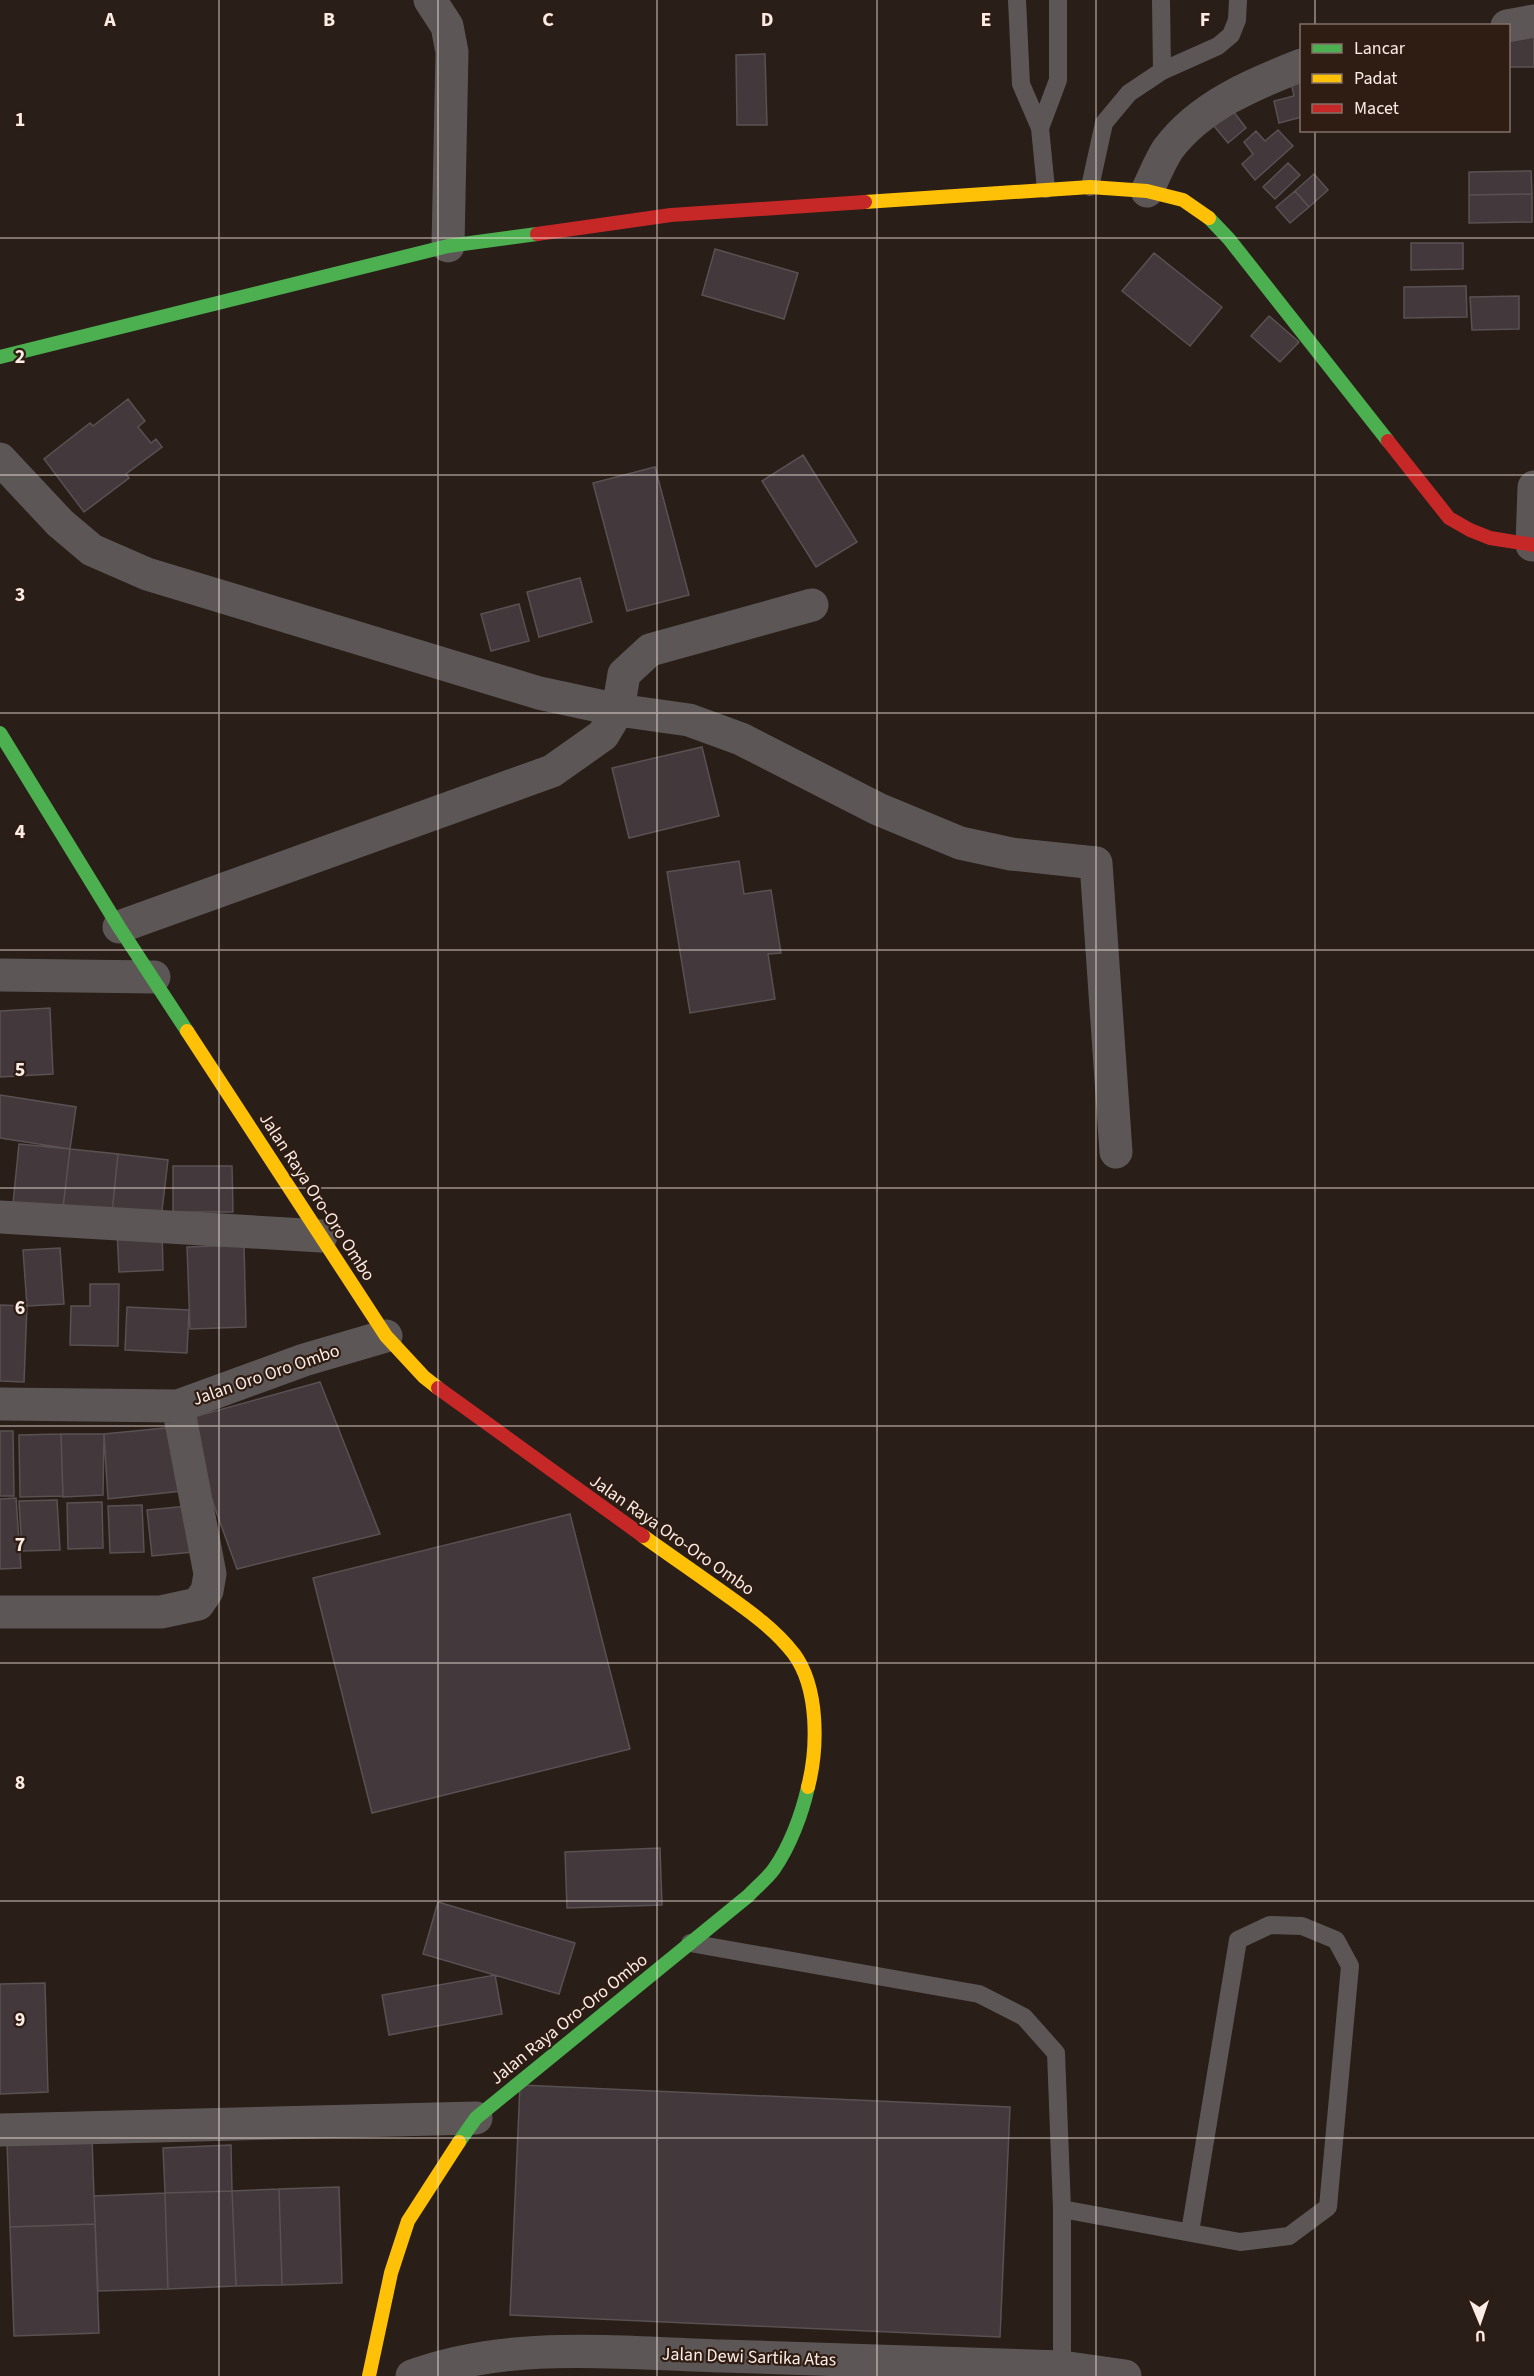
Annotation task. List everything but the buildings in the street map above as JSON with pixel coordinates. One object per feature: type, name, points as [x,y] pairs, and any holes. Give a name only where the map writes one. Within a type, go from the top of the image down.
[{"type":"main road","points":[[0,357],[448,246],[671,215],[1046,189],[1090,187],[1148,191],[1164,193],[1183,200],[1208,217],[1229,239],[1449,518],[1471,533],[1493,540],[1533,545]]},
{"type":"main road","name":"Jalan Raya Oro-Oro Ombo","points":[[0,733],[119,927],[154,977],[386,1336],[424,1377],[453,1401],[766,1623],[795,1656],[809,1688],[814,1725],[814,1763],[804,1804],[774,1869],[748,1896],[476,2118],[408,2221],[391,2273],[369,2376]]},
{"type":"street","points":[[430,0],[447,26],[452,52],[448,246]]},
{"type":"street","points":[[1510,25],[1534,21]]},
{"type":"street","points":[[1148,191],[1168,150],[1191,125],[1227,98],[1300,66]]},
{"type":"street","points":[[0,459],[60,523],[92,550],[147,574],[539,693],[618,710],[689,720],[741,739],[878,809],[960,843],[1011,854],[1096,863],[1116,1152]]},
{"type":"street","points":[[1533,545],[1534,488]]},
{"type":"street","points":[[119,927],[552,771],[603,735],[618,710],[624,674],[651,650],[812,605]]},
{"type":"street","points":[[0,975],[154,977]]},
{"type":"street","points":[[0,1218],[321,1236]]},
{"type":"street","name":"Jalan Oro Oro Ombo","points":[[0,1404],[178,1406],[304,1360],[386,1336]]},
{"type":"street","points":[[0,1611],[161,1612],[198,1604],[207,1591],[210,1574],[178,1406]]},
{"type":"street","points":[[0,2130],[476,2118]]},
{"type":"street","name":"Jalan Dewi Sartika Atas","points":[[412,2376],[433,2368],[501,2355],[585,2352],[1062,2367],[1125,2376]]},
{"type":"lane","points":[[1017,0],[1021,84],[1040,128],[1046,189]]},
{"type":"lane","points":[[1040,128],[1058,80],[1058,0]]},
{"type":"lane","points":[[1161,0],[1162,72]]},
{"type":"lane","points":[[1090,187],[1104,123],[1129,93],[1162,72],[1218,46],[1231,35],[1237,20],[1238,0]]},
{"type":"lane","points":[[1062,2209],[1240,2242],[1289,2236],[1328,2207],[1350,1966],[1336,1940],[1302,1926],[1270,1925],[1238,1940],[1190,2232]]},
{"type":"lane","points":[[690,1943],[979,1994],[1024,2017],[1056,2054],[1062,2209],[1062,2367]]},
{"type":"traffic: fast","points":[[1209,218],[1229,239],[1388,441]]},
{"type":"traffic: fast","points":[[0,357],[448,246],[537,234]]},
{"type":"traffic: fast","points":[[0,733],[119,927],[187,1031]]},
{"type":"traffic: fast","points":[[459,2142],[476,2118],[765,1880],[780,1860],[790,1840],[808,1787]]},
{"type":"traffic: slow","points":[[865,202],[1090,187],[1147,191],[1183,200],[1209,218]]},
{"type":"traffic: slow","points":[[187,1031],[386,1336],[424,1377],[438,1388]]},
{"type":"traffic: slow","points":[[643,1536],[759,1619],[794,1654],[808,1684],[814,1719],[814,1755],[808,1787]]},
{"type":"traffic: slow","points":[[369,2376],[391,2273],[408,2221],[459,2142]]},
{"type":"traffic: jam","points":[[537,234],[671,215],[865,202]]},
{"type":"traffic: jam","points":[[1388,441],[1449,518],[1490,538],[1534,545]]},
{"type":"traffic: jam","points":[[438,1388],[643,1536]]}]
